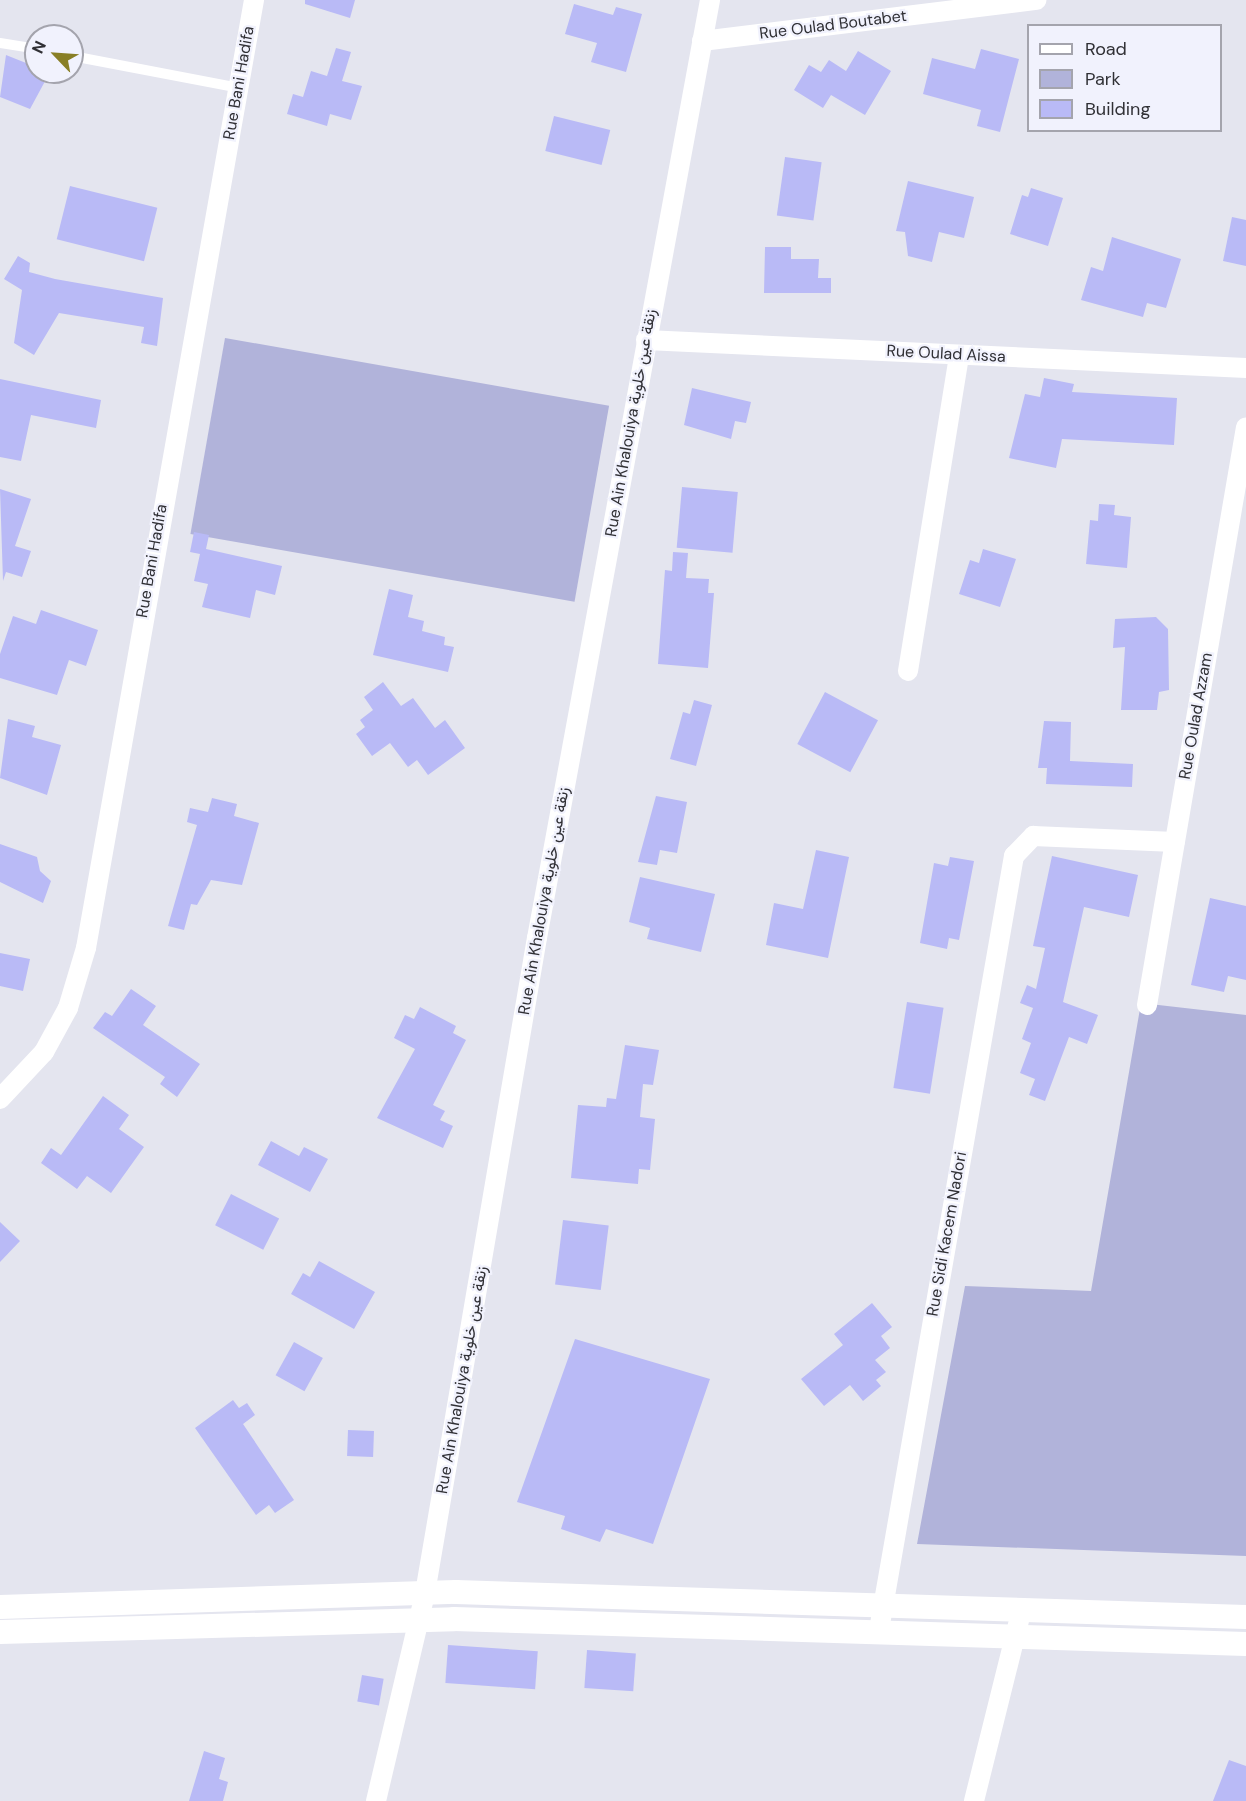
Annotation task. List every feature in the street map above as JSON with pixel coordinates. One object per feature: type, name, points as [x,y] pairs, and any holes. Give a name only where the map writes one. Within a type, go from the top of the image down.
[{"type":"street","name":"Rue Bani Hadifa","points":[[0,1099],[44,1052],[68,1008],[86,948],[254,0]]},
{"type":"street","name":"Rue Ain Khalouiya زنقة عين خلوية","points":[[376,1801],[420,1620],[646,340],[710,0]]},
{"type":"street","name":"Rue Oulad Boutabet","points":[[702,40],[1036,0]]},
{"type":"street","name":"Rue Oulad Aissa","points":[[646,340],[1246,368]]},
{"type":"street","points":[[908,671],[959,355]]},
{"type":"street","name":"Rue Oulad Azzam","points":[[1148,1005],[1246,427]]},
{"type":"street","name":"Rue Sidi Kacem Nadori","points":[[879,1630],[1014,856],[1024,841],[1033,836],[1174,842]]},
{"type":"street","points":[[0,1607],[425,1593],[1022,1608],[1246,1617]]},
{"type":"street","points":[[974,1801],[1022,1608]]},
{"type":"street","points":[[0,1632],[420,1620],[879,1630],[1246,1644]]},
{"type":"lane","points":[[0,43],[24,47]]},
{"type":"lane","points":[[84,58],[239,88]]},
{"type":"green space","points":[[225,338],[609,406],[575,602],[190,534]]},
{"type":"green space","points":[[1141,1003],[1246,1015],[1246,1556],[917,1544],[965,1286],[1091,1291]]},
{"type":"building","points":[[305,0],[355,0],[350,18],[305,4]]},
{"type":"building","points":[[574,4],[613,15],[616,7],[642,14],[626,72],[591,62],[597,43],[565,34]]},
{"type":"building","points":[[336,48],[351,52],[342,81],[362,86],[351,120],[330,114],[327,126],[287,114],[293,94],[303,97],[311,71],[327,76]]},
{"type":"building","points":[[981,49],[1019,59],[1000,132],[977,126],[981,110],[923,94],[932,58],[975,69]]},
{"type":"building","points":[[858,51],[891,71],[865,115],[831,95],[823,108],[794,90],[809,65],[821,72],[829,60],[846,71]]},
{"type":"building","points":[[6,55],[24,62],[24,84],[44,84],[30,109],[0,97]]},
{"type":"building","points":[[554,116],[610,130],[602,165],[545,151]]},
{"type":"building","points":[[785,157],[822,162],[813,221],[777,215]]},
{"type":"building","points":[[908,181],[974,197],[964,238],[939,232],[932,262],[908,256],[905,232],[896,231]]},
{"type":"building","points":[[70,186],[157,208],[144,261],[57,239]]},
{"type":"building","points":[[1031,188],[1063,198],[1048,246],[1010,234],[1022,195],[1028,197]]},
{"type":"building","points":[[1232,217],[1246,220],[1246,266],[1223,261]]},
{"type":"building","points":[[1112,237],[1181,259],[1166,308],[1147,303],[1143,317],[1081,300],[1091,267],[1103,271]]},
{"type":"building","points":[[765,247],[791,247],[791,259],[819,259],[818,278],[831,278],[831,293],[764,293]]},
{"type":"building","points":[[18,256],[30,263],[29,272],[55,279],[163,298],[157,346],[141,343],[144,327],[59,313],[34,355],[14,343],[22,290],[4,279]]},
{"type":"building","points":[[1044,378],[1074,384],[1072,392],[1177,398],[1174,445],[1062,439],[1056,468],[1009,458],[1025,394],[1040,397]]},
{"type":"building","points":[[0,379],[101,400],[96,428],[31,415],[21,461],[0,457]]},
{"type":"building","points":[[692,388],[751,402],[746,423],[735,421],[731,439],[684,425]]},
{"type":"building","points":[[682,487],[738,492],[732,553],[677,548]]},
{"type":"building","points":[[0,489],[31,499],[15,546],[31,551],[22,577],[6,572],[3,581]]},
{"type":"building","points":[[1099,504],[1115,505],[1114,515],[1131,517],[1127,568],[1086,564],[1090,520],[1098,521]]},
{"type":"building","points":[[194,532],[209,535],[206,549],[282,566],[275,595],[256,590],[250,618],[202,607],[208,584],[194,581],[200,554],[190,552]]},
{"type":"building","points":[[983,549],[1016,559],[1000,607],[959,594],[970,560],[979,563]]},
{"type":"building","points":[[673,552],[688,553],[686,578],[709,579],[708,593],[714,593],[708,668],[658,664],[665,570],[672,571]]},
{"type":"building","points":[[389,589],[413,595],[408,617],[424,621],[422,631],[445,637],[444,645],[454,647],[448,672],[373,655]]},
{"type":"building","points":[[41,610],[98,630],[86,666],[69,660],[57,695],[0,678],[0,654],[13,616],[36,624]]},
{"type":"building","points":[[1156,617],[1168,629],[1169,690],[1159,692],[1157,710],[1121,710],[1125,647],[1113,648],[1115,619]]},
{"type":"building","points":[[383,682],[401,706],[413,698],[435,728],[445,720],[465,748],[428,775],[417,760],[408,767],[390,743],[372,756],[356,734],[365,727],[360,720],[373,710],[364,697]]},
{"type":"building","points":[[825,692],[878,720],[850,772],[797,744]]},
{"type":"building","points":[[694,700],[712,705],[696,766],[670,759],[683,712],[690,714]]},
{"type":"building","points":[[8,719],[35,726],[32,737],[61,745],[47,795],[0,778]]},
{"type":"building","points":[[1044,721],[1071,722],[1070,761],[1133,764],[1132,787],[1046,784],[1047,768],[1038,768]]},
{"type":"building","points":[[656,796],[687,802],[677,853],[660,850],[657,865],[638,862]]},
{"type":"building","points":[[212,798],[237,804],[234,816],[259,823],[242,885],[211,880],[197,905],[191,904],[184,930],[168,926],[197,825],[187,822],[190,808],[208,812]]},
{"type":"building","points":[[0,844],[37,857],[40,871],[51,881],[43,903],[0,882]]},
{"type":"building","points":[[816,850],[849,857],[828,958],[766,945],[774,903],[803,909]]},
{"type":"building","points":[[1052,856],[1138,875],[1129,917],[1084,907],[1063,1002],[1098,1015],[1087,1044],[1069,1037],[1045,1101],[1029,1095],[1035,1079],[1020,1073],[1031,1043],[1022,1039],[1033,1008],[1020,1003],[1027,985],[1036,989],[1045,948],[1033,946]]},
{"type":"building","points":[[950,857],[974,861],[959,940],[949,938],[947,949],[920,943],[934,863],[948,866]]},
{"type":"building","points":[[640,877],[715,894],[701,952],[647,939],[650,928],[629,922]]},
{"type":"building","points":[[1210,898],[1246,906],[1246,980],[1228,976],[1224,992],[1191,985]]},
{"type":"building","points":[[0,953],[30,959],[23,991],[0,986]]},
{"type":"building","points":[[131,989],[156,1006],[143,1025],[200,1064],[177,1097],[160,1084],[165,1077],[93,1028],[105,1012],[112,1016]]},
{"type":"building","points":[[907,1002],[944,1008],[930,1094],[893,1088]]},
{"type":"building","points":[[420,1007],[456,1026],[453,1033],[466,1040],[433,1105],[445,1111],[440,1120],[453,1126],[443,1148],[377,1118],[415,1049],[394,1038],[405,1015],[414,1019]]},
{"type":"building","points":[[625,1045],[659,1050],[653,1085],[643,1084],[640,1117],[655,1119],[650,1170],[639,1169],[638,1184],[571,1178],[578,1105],[606,1107],[607,1098],[616,1099]]},
{"type":"building","points":[[103,1096],[129,1115],[119,1129],[144,1147],[111,1193],[87,1176],[77,1189],[41,1163],[51,1148],[61,1155]]},
{"type":"building","points":[[271,1141],[299,1156],[304,1147],[328,1159],[310,1192],[258,1165]]},
{"type":"building","points":[[231,1194],[279,1219],[263,1250],[215,1225]]},
{"type":"building","points":[[563,1220],[609,1226],[601,1290],[555,1285]]},
{"type":"building","points":[[0,1222],[20,1241],[0,1262]]},
{"type":"building","points":[[319,1261],[375,1292],[354,1329],[291,1294],[303,1273],[310,1277]]},
{"type":"building","points":[[872,1303],[892,1327],[881,1336],[890,1348],[875,1360],[886,1372],[876,1380],[881,1386],[863,1401],[850,1385],[824,1406],[801,1379],[843,1345],[834,1334]]},
{"type":"building","points":[[575,1339],[710,1379],[653,1544],[606,1529],[600,1542],[561,1529],[565,1516],[517,1502]]},
{"type":"building","points":[[294,1342],[323,1358],[304,1391],[276,1375]]},
{"type":"building","points":[[233,1400],[239,1408],[247,1403],[255,1415],[243,1424],[294,1500],[275,1513],[269,1505],[256,1515],[195,1428]]},
{"type":"building","points":[[348,1430],[374,1431],[373,1457],[347,1456]]},
{"type":"building","points":[[448,1645],[538,1651],[535,1689],[445,1683]]},
{"type":"building","points":[[587,1650],[636,1653],[633,1691],[584,1688]]},
{"type":"building","points":[[362,1675],[384,1679],[379,1705],[357,1702]]},
{"type":"building","points":[[204,1751],[225,1758],[219,1779],[228,1782],[223,1801],[189,1801]]},
{"type":"building","points":[[1229,1760],[1246,1766],[1246,1801],[1213,1801]]}]
